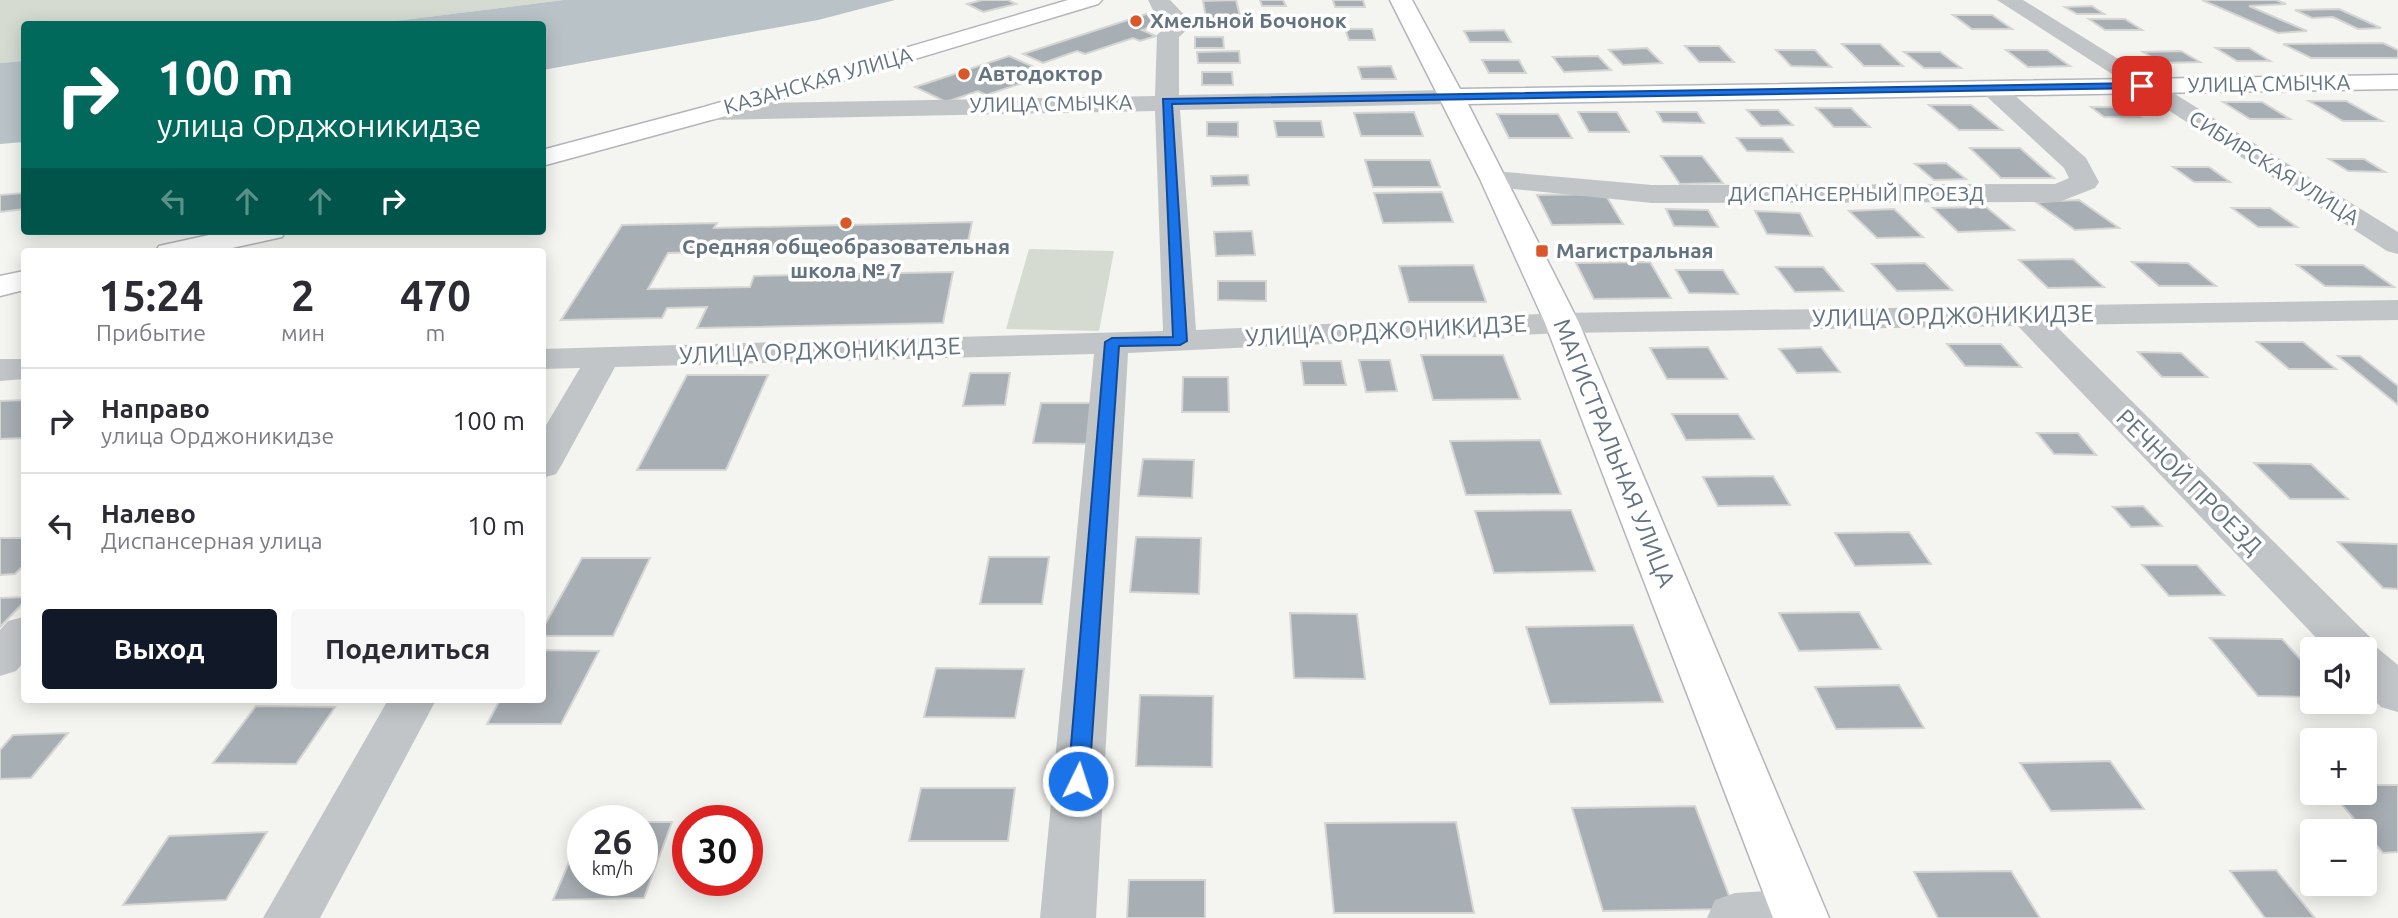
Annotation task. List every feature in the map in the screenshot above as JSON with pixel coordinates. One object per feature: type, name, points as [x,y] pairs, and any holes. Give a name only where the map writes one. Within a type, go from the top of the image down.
[{"type":"main road","name":"КАЗАНСКАЯ УЛИЦА","points":[[546,157],[713,112],[1091,0]]},
{"type":"main road","name":"МАГИСТРАЛЬНАЯ УЛИЦА","points":[[1402,0],[1494,179],[1562,323],[1800,916]]},
{"type":"main road","name":"УЛИЦА СМЫЧКА","points":[[1451,97],[2398,82]]},
{"type":"main road","points":[[189,248],[252,235]]},
{"type":"main road","points":[[0,286],[21,282]]},
{"type":"street","points":[[1159,0],[1182,24],[1168,35],[1167,101],[1180,341]]},
{"type":"street","name":"СИБИРСКАЯ УЛИЦА","points":[[2008,0],[2398,245]]},
{"type":"street","name":"ДИСПАНСЕРНЫЙ ПРОЕЗД","points":[[1494,179],[1652,194],[2059,193],[2085,182],[2076,164],[1993,89]]},
{"type":"street","name":"УЛИЦА СМЫЧКА","points":[[713,112],[1451,97]]},
{"type":"street","name":"УЛИЦА ОРДЖОНИКИДЗЕ","points":[[546,359],[1180,341],[1562,323],[2398,310]]},
{"type":"street","name":"РЕЧНОЙ ПРОЕЗД","points":[[2025,314],[2342,637]]},
{"type":"street","points":[[1068,918],[1112,342]]},
{"type":"street","points":[[546,459],[603,358]]},
{"type":"street","points":[[0,369],[21,369]]},
{"type":"street","points":[[0,659],[21,637]]},
{"type":"street","points":[[2377,673],[2398,694]]},
{"type":"street","points":[[291,918],[410,703]]},
{"type":"street","points":[[1735,918],[1800,916]]},
{"type":"shaded area","points":[[0,0],[563,0],[395,21],[21,21],[21,61],[0,63]]},
{"type":"shaded area","points":[[563,0],[895,0],[818,20],[546,69],[546,21],[395,21]]},
{"type":"shaded area","points":[[21,61],[21,142],[0,144],[0,63]]},
{"type":"shaded area","points":[[1029,249],[1114,251],[1099,331],[1006,329]]},
{"type":"building","points":[[982,0],[1008,0],[1016,4],[983,12],[967,4]]},
{"type":"building","points":[[1236,0],[1242,24],[1207,24],[1203,1]]},
{"type":"building","points":[[1260,0],[1283,0],[1286,6],[1262,6]]},
{"type":"building","points":[[1333,0],[1363,0],[1365,7],[1335,7]]},
{"type":"building","points":[[2202,0],[2276,0],[2286,4],[2249,6],[2307,31],[2278,33]]},
{"type":"building","points":[[2092,6],[2104,14],[2077,14],[2065,7]]},
{"type":"building","points":[[2339,9],[2381,28],[2358,29],[2333,17],[2312,18],[2295,10]]},
{"type":"building","points":[[1149,13],[1171,20],[1142,30],[1156,36],[1140,41],[1133,38],[1085,54],[1077,51],[1043,63],[1023,54]]},
{"type":"building","points":[[1953,15],[1992,15],[2012,29],[1972,29]]},
{"type":"building","points":[[2089,19],[2125,19],[2142,30],[2105,30]]},
{"type":"building","points":[[1345,29],[1372,29],[1375,40],[1349,40]]},
{"type":"building","points":[[1504,30],[1511,42],[1470,42],[1464,31]]},
{"type":"building","points":[[1195,37],[1223,37],[1224,48],[1195,48]]},
{"type":"building","points":[[2383,43],[2398,50],[2398,58],[2311,58],[2283,44]]},
{"type":"building","points":[[1842,44],[1880,44],[1903,66],[1864,66]]},
{"type":"building","points":[[1685,46],[1719,46],[1734,62],[1699,62]]},
{"type":"building","points":[[1647,48],[1662,63],[1623,65],[1609,50]]},
{"type":"building","points":[[2216,48],[2249,48],[2270,61],[2237,61]]},
{"type":"building","points":[[1776,50],[1815,50],[1831,67],[1791,66]]},
{"type":"building","points":[[2006,50],[2047,50],[2070,66],[2028,67]]},
{"type":"building","points":[[1239,51],[1240,63],[1198,63],[1197,52]]},
{"type":"building","points":[[2181,51],[2200,62],[2161,63],[2143,52]]},
{"type":"building","points":[[1904,52],[1940,52],[1961,68],[1924,68]]},
{"type":"building","points":[[1009,56],[1050,74],[986,95],[978,91],[946,102],[915,87]]},
{"type":"building","points":[[1598,56],[1611,70],[1564,72],[1553,57]]},
{"type":"building","points":[[1482,60],[1519,60],[1526,73],[1489,73]]},
{"type":"building","points":[[1391,66],[1396,79],[1362,79],[1358,67]]},
{"type":"building","points":[[1202,72],[1232,72],[1233,85],[1202,85]]},
{"type":"building","points":[[2309,101],[2346,101],[2382,121],[2343,121]]},
{"type":"building","points":[[2223,102],[2262,102],[2290,119],[2250,119]]},
{"type":"building","points":[[1929,105],[1971,105],[2002,130],[1959,130]]},
{"type":"building","points":[[2091,107],[2127,107],[2140,117],[2104,117]]},
{"type":"building","points":[[1816,108],[1851,108],[1870,127],[1834,127]]},
{"type":"building","points":[[1747,110],[1778,110],[1793,125],[1761,126]]},
{"type":"building","points":[[1414,112],[1423,136],[1361,136],[1354,113]]},
{"type":"building","points":[[1578,112],[1617,112],[1629,132],[1589,132]]},
{"type":"building","points":[[1657,112],[1697,112],[1704,123],[1663,122]]},
{"type":"building","points":[[1497,114],[1558,114],[1572,138],[1509,138]]},
{"type":"building","points":[[1274,121],[1321,121],[1324,137],[1277,137]]},
{"type":"building","points":[[1207,122],[1238,122],[1238,137],[1207,136]]},
{"type":"building","points":[[1737,138],[1782,138],[1793,152],[1747,151]]},
{"type":"building","points":[[1970,148],[2020,148],[2054,178],[2001,178]]},
{"type":"building","points":[[1661,156],[1702,156],[1723,183],[1680,184]]},
{"type":"building","points":[[2329,159],[2364,159],[2385,172],[2348,171]]},
{"type":"building","points":[[1365,160],[1430,160],[1440,187],[1373,187]]},
{"type":"building","points":[[1946,163],[1966,179],[1934,180],[1915,164]]},
{"type":"building","points":[[2173,167],[2209,167],[2230,182],[2194,182]]},
{"type":"building","points":[[1248,175],[1249,185],[1212,186],[1211,176]]},
{"type":"building","points":[[1442,192],[1453,222],[1383,223],[1374,193]]},
{"type":"building","points":[[21,193],[21,209],[0,212],[0,195]]},
{"type":"building","points":[[1605,194],[1623,224],[1552,225],[1537,195]]},
{"type":"building","points":[[2079,200],[2119,228],[2075,230],[2036,202]]},
{"type":"building","points":[[1986,207],[2014,230],[1958,232],[1933,208]]},
{"type":"building","points":[[2232,208],[2270,208],[2297,227],[2258,227]]},
{"type":"building","points":[[1666,209],[1708,210],[1718,227],[1674,226]]},
{"type":"building","points":[[1894,209],[1923,237],[1877,238],[1849,211]]},
{"type":"building","points":[[1755,211],[1800,213],[1812,236],[1767,234]]},
{"type":"building","points":[[972,222],[967,247],[668,253],[648,289],[750,287],[754,276],[953,272],[943,323],[697,328],[707,307],[667,308],[662,318],[561,320],[622,225],[717,223],[714,228]]},
{"type":"building","points":[[1252,231],[1255,255],[1216,256],[1214,232]]},
{"type":"building","points":[[2073,259],[2104,287],[2048,288],[2019,260]]},
{"type":"building","points":[[1650,262],[1671,298],[1594,299],[1576,263]]},
{"type":"building","points":[[2132,262],[2188,263],[2216,286],[2159,286]]},
{"type":"building","points":[[1925,263],[1952,290],[1897,291],[1872,264]]},
{"type":"building","points":[[1473,265],[1486,302],[1409,302],[1399,266]]},
{"type":"building","points":[[2297,265],[2363,265],[2394,287],[2325,286]]},
{"type":"building","points":[[1776,267],[1823,267],[1843,291],[1795,292]]},
{"type":"building","points":[[1676,270],[1723,270],[1738,294],[1689,293]]},
{"type":"building","points":[[1218,281],[1266,281],[1266,301],[1218,300]]},
{"type":"building","points":[[2257,342],[2303,342],[2336,369],[2289,369]]},
{"type":"building","points":[[1947,344],[2001,344],[2021,367],[1965,366]]},
{"type":"building","points":[[1708,347],[1727,379],[1667,379],[1650,348]]},
{"type":"building","points":[[1821,347],[1840,372],[1797,373],[1779,349]]},
{"type":"building","points":[[2138,352],[2181,353],[2207,377],[2162,377]]},
{"type":"building","points":[[1421,355],[1503,355],[1520,399],[1433,400]]},
{"type":"building","points":[[2338,356],[2360,356],[2398,386],[2398,405]]},
{"type":"building","points":[[1359,360],[1390,360],[1397,391],[1366,392]]},
{"type":"building","points":[[1301,361],[1341,361],[1346,385],[1304,385]]},
{"type":"building","points":[[970,373],[1010,373],[1005,405],[963,406]]},
{"type":"building","points":[[687,375],[768,375],[726,470],[637,470]]},
{"type":"building","points":[[1183,377],[1228,377],[1229,412],[1182,412]]},
{"type":"building","points":[[21,400],[21,438],[0,439],[0,401]]},
{"type":"building","points":[[1041,403],[1098,403],[1092,444],[1033,443]]},
{"type":"building","points":[[1672,414],[1738,414],[1754,439],[1686,440]]},
{"type":"building","points":[[2037,433],[2078,433],[2096,455],[2054,454]]},
{"type":"building","points":[[1540,440],[1561,494],[1466,495],[1450,441]]},
{"type":"building","points":[[1143,459],[1194,460],[1192,498],[1138,496]]},
{"type":"building","points":[[2254,463],[2311,464],[2348,499],[2290,499]]},
{"type":"building","points":[[1773,476],[1790,505],[1718,506],[1703,477]]},
{"type":"building","points":[[2143,506],[2162,526],[2131,527],[2113,507]]},
{"type":"building","points":[[1571,510],[1595,571],[1494,573],[1475,511]]},
{"type":"building","points":[[1909,532],[1931,564],[1855,566],[1835,533]]},
{"type":"building","points":[[1136,537],[1201,538],[1199,594],[1130,592]]},
{"type":"building","points":[[0,538],[21,538],[21,568],[15,574],[0,575]]},
{"type":"building","points":[[2338,542],[2398,544],[2398,589],[2383,588]]},
{"type":"building","points":[[989,557],[1049,557],[1042,604],[980,604]]},
{"type":"building","points":[[582,558],[650,558],[613,636],[546,636],[546,623]]},
{"type":"building","points":[[2142,565],[2197,565],[2224,595],[2169,596]]},
{"type":"building","points":[[21,597],[21,605],[0,627],[0,598]]},
{"type":"building","points":[[1859,612],[1881,649],[1799,651],[1779,613]]},
{"type":"building","points":[[1290,613],[1357,614],[1365,679],[1294,678]]},
{"type":"building","points":[[1633,625],[1663,702],[1550,704],[1526,627]]},
{"type":"building","points":[[2210,638],[2282,639],[2300,659],[2300,697],[2258,696]]},
{"type":"building","points":[[546,650],[599,651],[561,724],[487,724],[498,703],[546,703]]},
{"type":"building","points":[[936,668],[1024,669],[1015,718],[924,717]]},
{"type":"building","points":[[1899,685],[1924,728],[1836,729],[1815,687]]},
{"type":"building","points":[[1140,695],[1213,696],[1212,767],[1136,766]]},
{"type":"building","points":[[256,706],[335,707],[296,764],[213,763]]},
{"type":"building","points":[[68,733],[31,778],[0,779],[0,750],[13,735]]},
{"type":"building","points":[[2110,761],[2144,809],[2051,811],[2020,763]]},
{"type":"building","points":[[2377,785],[2398,785],[2398,852],[2383,853],[2377,846],[2377,819],[2354,819],[2342,805],[2377,805]]},
{"type":"building","points":[[921,788],[1015,788],[1008,841],[909,841]]},
{"type":"building","points":[[1695,806],[1734,909],[1603,911],[1572,808]]},
{"type":"building","points":[[658,822],[672,822],[658,860]]},
{"type":"building","points":[[1456,822],[1474,913],[1334,913],[1325,823]]},
{"type":"building","points":[[267,832],[226,900],[123,905],[169,836]]},
{"type":"building","points":[[567,867],[567,896],[645,896],[644,898],[553,900]]},
{"type":"building","points":[[2276,870],[2315,918],[2265,918],[2230,871]]},
{"type":"building","points":[[2011,871],[2040,918],[1938,918],[1914,872]]},
{"type":"building","points":[[1129,880],[1205,880],[1205,918],[1127,918]]},
{"type":"place","name":"Хмельной Бочонок","points":[[1136,21]]},
{"type":"place","name":"Автодоктор","points":[[964,74]]},
{"type":"place","name":"Средняя общеобразовательная школа № 7","points":[[846,223]]},
{"type":"place","name":"Магистральная","points":[[1542,251]]},
{"type":"route","points":[[1078,781],[1112,342],[1180,341],[1167,101],[2142,86]]}]
